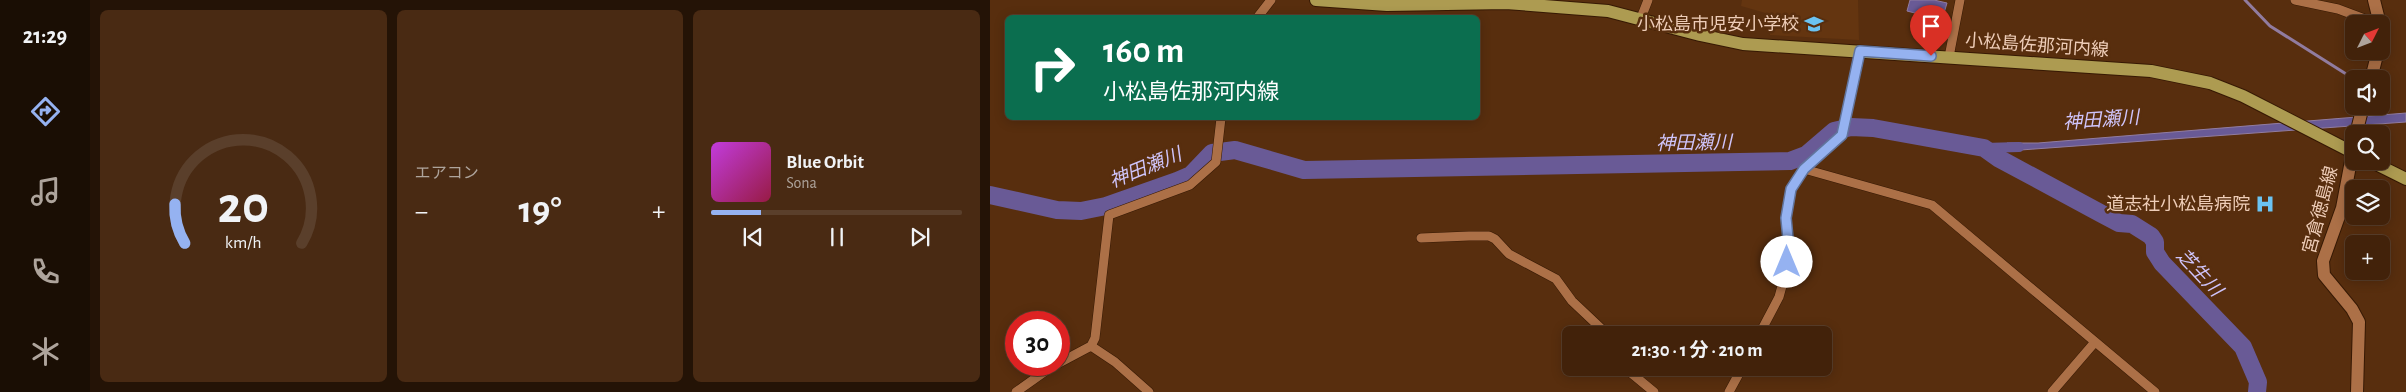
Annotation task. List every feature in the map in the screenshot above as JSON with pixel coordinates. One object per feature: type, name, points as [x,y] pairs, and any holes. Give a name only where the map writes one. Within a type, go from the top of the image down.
[{"type":"main road","name":"小松島佐那河内線","points":[[1316,0],[1388,6],[1516,4],[1608,11],[1743,44],[2151,71],[2210,83],[2243,96],[2345,146]]},
{"type":"main road","points":[[2374,0],[2377,15]]},
{"type":"main road","name":"宮倉徳島線","points":[[2349,170],[2342,208],[2323,261],[2324,275],[2352,309],[2359,322],[2357,392]]},
{"type":"main road","points":[[2388,170],[2406,179]]},
{"type":"street","points":[[1259,15],[1271,0]]},
{"type":"street","points":[[1641,18],[1648,0]]},
{"type":"street","points":[[1949,57],[1960,0]]},
{"type":"street","points":[[2295,0],[2338,9],[2354,15]]},
{"type":"street","points":[[1764,326],[1779,297],[1789,249],[1785,227],[1791,189],[1804,169],[1844,127],[1860,51]]},
{"type":"street","points":[[1070,357],[1091,346],[1098,326],[1109,215],[1190,185],[1216,162],[1221,120]]},
{"type":"street","points":[[1804,169],[1932,205],[2154,392]]},
{"type":"street","points":[[1421,238],[1489,236],[1495,239],[1509,254],[1556,279],[1572,301],[1598,326]]},
{"type":"street","points":[[2052,392],[2094,342]]},
{"type":"street","points":[[1091,346],[1115,362],[1149,392]]},
{"type":"street","points":[[1016,392],[1039,376]]},
{"type":"street","points":[[1635,376],[1654,392]]},
{"type":"street","points":[[1729,392],[1738,376]]},
{"type":"shaded area","name":"小松島市児安小学校","points":[[1742,0],[1858,0],[1859,40],[1770,35],[1769,14],[1741,6]]},
{"type":"shaded area","points":[[1910,0],[1934,0],[1947,3],[1942,20],[1907,11]]},
{"type":"shaded area","points":[[2406,113],[2406,122],[2007,151],[2007,143],[2038,143]]},
{"type":"waterway","points":[[2245,0],[2270,26],[2345,73]]},
{"type":"waterway","name":"神田瀬川","points":[[990,195],[1057,210],[1081,211],[1106,206],[1177,181],[1191,175],[1212,153],[1235,150],[1304,170],[1790,161],[1806,155],[1834,131],[1851,127],[1873,128],[1984,148],[1998,158],[2119,223],[2132,224],[2151,236],[2155,242],[2155,252],[2162,263],[2243,347],[2258,382],[2257,392]]},
{"type":"waterway","name":"神田瀬川","points":[[1984,148],[2019,147]]},
{"type":"place","name":"小松島市児安小学校","points":[[1814,24]]},
{"type":"place","name":"道志社小松島病院","points":[[2265,204]]},
{"type":"route","points":[[1787,262],[1789,249],[1785,227],[1791,189],[1804,169],[1844,132],[1860,51],[1931,56]]},
{"type":"water label","name":"芝生川","points":[[2200,272]]}]
